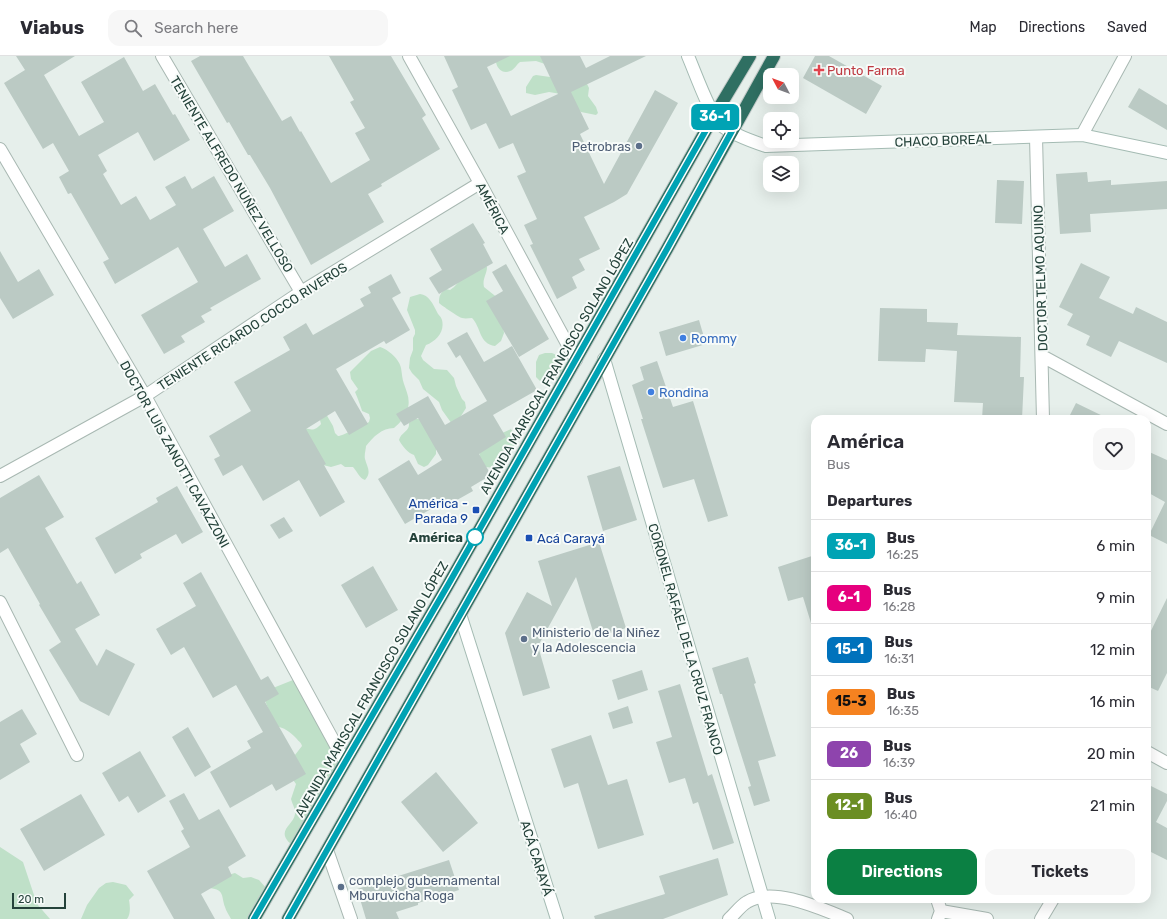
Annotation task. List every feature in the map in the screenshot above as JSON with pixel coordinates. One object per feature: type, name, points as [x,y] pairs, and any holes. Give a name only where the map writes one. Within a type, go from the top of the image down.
[{"type":"highway","name":"AVENIDA MARISCAL FRANCISCO SOLANO LÓPEZ","points":[[288,919],[667,249],[723,124],[750,56]]},
{"type":"highway","name":"AVENIDA MARISCAL FRANCISCO SOLANO LÓPEZ","points":[[254,919],[576,360],[723,124],[774,56]]},
{"type":"street","name":"TENIENTE ALFREDO NUÑEZ VELLOSO","points":[[162,56],[301,292]]},
{"type":"street","name":"AMÉRICA","points":[[409,56],[576,360]]},
{"type":"street","points":[[688,56],[723,124]]},
{"type":"street","points":[[1082,135],[1125,56]]},
{"type":"street","name":"CHACO BOREAL","points":[[723,124],[749,140],[766,146],[1082,135],[1167,153]]},
{"type":"street","name":"DOCTOR TELMO AQUINO","points":[[1036,137],[1043,415]]},
{"type":"street","name":"DOCTOR LUIS ZANOTTI CAVAZZONI","points":[[0,149],[145,396],[345,762]]},
{"type":"street","name":"TENIENTE RICARDO COCCO RIVEROS","points":[[0,476],[145,396],[301,292],[480,183]]},
{"type":"street","points":[[1042,356],[1150,415]]},
{"type":"street","name":"CORONEL RAFAEL DE LA CRUZ FRANCO","points":[[604,359],[769,919]]},
{"type":"street","points":[[1151,415],[1167,424]]},
{"type":"street","points":[[0,602],[77,755]]},
{"type":"street","name":"ACÁ CARAYÁ","points":[[460,614],[557,919]]},
{"type":"street","points":[[1151,754],[1167,763]]},
{"type":"street","points":[[327,850],[352,919]]},
{"type":"street","points":[[729,919],[747,902],[763,897],[784,897],[808,904],[847,919]]},
{"type":"street","points":[[938,903],[940,915],[987,919]]},
{"type":"street","points":[[1041,919],[1051,903]]},
{"type":"green space","points":[[499,56],[551,56],[545,64],[536,61],[520,62],[511,70],[505,72],[499,69],[497,65],[496,62]]},
{"type":"green space","points":[[536,75],[585,80],[589,88],[588,96],[596,107],[598,113],[596,115],[581,112],[561,94],[549,92],[535,95],[526,93],[526,87],[533,76]]},
{"type":"green space","points":[[479,260],[487,267],[484,287],[499,299],[504,333],[501,341],[495,346],[490,345],[483,339],[472,318],[461,317],[439,303],[441,293],[446,289],[450,290],[454,287]]},
{"type":"green space","points":[[420,294],[426,296],[430,300],[442,319],[443,324],[439,336],[426,345],[421,356],[423,360],[434,369],[447,370],[454,378],[456,386],[465,402],[466,408],[461,416],[452,424],[442,410],[439,402],[423,389],[419,380],[409,368],[415,330],[407,310],[410,297]]},
{"type":"green space","points":[[380,347],[393,355],[400,365],[409,403],[403,418],[394,428],[390,428],[378,434],[366,446],[365,457],[369,472],[365,480],[353,467],[345,467],[341,464],[331,467],[319,464],[304,428],[317,428],[321,424],[320,420],[326,414],[338,436],[341,436],[369,422],[369,414],[362,411],[355,392],[358,389],[351,379],[350,372],[371,351]]},
{"type":"green space","points":[[552,353],[561,357],[565,370],[556,379],[543,384],[536,377],[536,362],[539,355]]},
{"type":"green space","points":[[415,419],[420,419],[437,446],[436,454],[428,465],[424,467],[418,464],[414,455],[405,449],[399,440],[407,430],[409,423]]},
{"type":"green space","points":[[511,429],[514,434],[515,445],[502,469],[486,467],[480,458],[479,450],[498,435]]},
{"type":"green space","points":[[293,680],[341,766],[295,845],[288,841],[285,833],[295,814],[291,799],[296,784],[291,777],[291,760],[302,746],[289,732],[275,726],[264,698],[273,688]]},
{"type":"green space","points":[[0,847],[23,862],[37,904],[50,919],[0,919]]},
{"type":"green space","points":[[235,873],[243,878],[251,877],[259,880],[267,889],[255,904],[252,919],[231,919],[225,908],[222,894],[218,890],[210,888],[228,875]]},
{"type":"green space","points":[[113,882],[126,885],[134,895],[129,900],[130,912],[127,919],[81,919],[87,905],[99,888],[106,883]]},
{"type":"building","points":[[16,56],[75,56],[44,75],[79,136],[104,122],[81,82],[124,57],[143,91],[155,84],[190,140],[154,161],[138,132],[98,155],[107,171],[103,174],[121,205],[136,196],[150,220],[176,205],[165,187],[185,176],[192,189],[214,176],[234,211],[203,229],[225,267],[247,254],[261,279],[210,308],[212,310],[201,316],[205,322],[181,336],[185,342],[164,354],[141,315],[198,282],[178,247],[115,284],[103,262],[109,259],[71,193],[68,194],[59,177],[69,171],[53,143],[43,149],[4,83],[25,70]]},
{"type":"building","points":[[200,56],[243,56],[282,121],[291,116],[331,183],[370,160],[355,133],[365,128],[350,102],[354,100],[329,56],[391,56],[426,115],[422,118],[440,149],[381,184],[382,186],[368,194],[384,222],[311,265],[270,188],[250,155],[248,155],[229,122],[227,123],[191,61]]},
{"type":"building","points":[[444,56],[510,56],[487,67],[511,116],[558,94],[540,56],[580,56],[586,68],[610,56],[646,56],[571,92],[589,129],[580,134],[604,184],[655,90],[678,103],[627,194],[584,217],[600,249],[579,259],[585,270],[572,277],[577,288],[557,299],[530,245],[533,244],[524,225],[537,219],[517,176],[526,172],[513,143],[499,149],[486,123],[471,130],[452,90],[458,87]]},
{"type":"building","points":[[815,56],[829,56],[882,86],[866,114],[803,78]]},
{"type":"building","points":[[1139,88],[1167,105],[1167,130],[1128,107]]},
{"type":"building","points":[[1087,172],[1088,182],[1111,180],[1111,185],[1167,181],[1167,209],[1090,214],[1091,232],[1060,234],[1056,174]]},
{"type":"building","points":[[997,180],[1024,181],[1022,224],[995,223]]},
{"type":"building","points":[[473,223],[485,243],[483,244],[493,263],[439,294],[429,278],[442,270],[430,249]]},
{"type":"building","points":[[0,251],[18,282],[39,269],[54,295],[13,319],[0,298]]},
{"type":"building","points":[[1081,263],[1110,277],[1099,298],[1133,314],[1136,307],[1167,322],[1167,363],[1119,341],[1111,357],[1086,345],[1090,336],[1067,325],[1073,314],[1059,307]]},
{"type":"building","points":[[506,264],[549,339],[519,357],[486,301],[503,291],[492,272]]},
{"type":"building","points":[[391,274],[401,293],[392,298],[410,330],[386,344],[384,341],[336,369],[368,424],[349,435],[335,411],[306,429],[345,502],[320,517],[299,480],[263,501],[242,465],[223,476],[214,459],[220,456],[209,436],[251,411],[234,382],[290,350],[283,337],[306,323],[313,335],[364,306],[360,299],[371,293],[368,287]]},
{"type":"building","points":[[880,308],[927,309],[927,322],[958,323],[957,335],[1021,337],[1020,377],[1024,377],[1022,415],[982,415],[983,403],[954,402],[957,351],[926,349],[925,362],[878,361]]},
{"type":"building","name":"Rommy","points":[[699,320],[706,344],[666,356],[659,332]]},
{"type":"building","points":[[467,332],[484,362],[512,346],[537,390],[493,415],[506,437],[479,454],[491,475],[471,487],[473,491],[441,509],[438,505],[405,524],[378,479],[409,460],[418,475],[442,460],[418,418],[404,426],[396,414],[428,396],[445,425],[487,401],[460,355],[456,358],[447,343]]},
{"type":"building","points":[[657,361],[673,407],[693,401],[728,516],[708,522],[694,479],[663,488],[632,385],[644,380],[640,367]]},
{"type":"building","points":[[1076,403],[1101,415],[1070,415]]},
{"type":"building","points":[[1151,453],[1167,460],[1167,544],[1151,536],[1151,531],[1165,502],[1151,494]]},
{"type":"building","points":[[620,466],[637,520],[603,531],[587,476]]},
{"type":"building","points":[[39,475],[64,517],[45,528],[77,584],[81,581],[100,615],[75,629],[97,666],[106,649],[135,664],[109,716],[80,701],[49,650],[61,642],[8,548],[0,553],[0,498]]},
{"type":"building","points":[[177,486],[203,532],[182,544],[176,534],[140,554],[142,558],[115,574],[95,538],[158,502],[156,498]]},
{"type":"building","points":[[284,517],[293,531],[279,539],[270,525]]},
{"type":"building","points":[[599,542],[626,628],[595,638],[576,577],[538,646],[550,688],[523,696],[505,633],[527,592],[552,606],[538,561]]},
{"type":"building","points":[[811,556],[811,623],[803,597],[788,601],[778,567]]},
{"type":"building","points":[[373,566],[398,610],[366,628],[341,585]]},
{"type":"building","points":[[201,572],[261,680],[268,676],[279,694],[265,702],[306,774],[276,791],[272,784],[230,808],[210,772],[251,748],[247,741],[263,732],[236,685],[213,698],[184,647],[171,655],[156,629],[196,606],[183,583]]},
{"type":"building","points":[[1167,598],[1167,673],[1158,691],[1151,688],[1151,631]]},
{"type":"building","points":[[748,657],[756,683],[754,684],[776,756],[758,761],[770,801],[754,806],[748,787],[751,786],[722,694],[720,694],[712,668]]},
{"type":"building","points":[[642,670],[648,690],[618,700],[612,680]]},
{"type":"building","points":[[680,684],[708,776],[712,774],[734,843],[713,850],[698,802],[693,804],[685,778],[669,783],[656,742],[672,737],[658,691]]},
{"type":"building","points":[[628,706],[633,723],[613,729],[608,713]]},
{"type":"building","points":[[22,709],[37,734],[20,744],[30,762],[0,780],[0,722]]},
{"type":"building","points":[[188,727],[211,767],[195,777],[172,737]]},
{"type":"building","points":[[591,735],[608,785],[627,779],[644,835],[598,849],[578,783],[564,788],[551,749]]},
{"type":"building","points":[[140,751],[166,796],[138,813],[128,796],[119,802],[102,773]]},
{"type":"building","points":[[436,772],[478,823],[443,852],[401,802]]},
{"type":"building","points":[[1151,786],[1167,794],[1167,801],[1156,822],[1167,828],[1167,860],[1151,852]]},
{"type":"building","points":[[184,793],[199,820],[219,809],[246,856],[228,867],[232,876],[201,894],[215,919],[174,919],[147,871],[190,847],[181,831],[184,829],[169,801]]},
{"type":"building","points":[[81,794],[105,835],[44,871],[20,829]]},
{"type":"building","points":[[718,858],[728,895],[663,919],[595,919],[594,916],[665,894],[659,876]]},
{"type":"building","points":[[449,860],[459,890],[418,903],[418,905],[396,912],[399,919],[366,919],[357,889]]},
{"type":"bus line","name":"36-1","points":[[254,919],[448,585],[714,116],[722,126],[732,131],[667,249],[596,372],[288,919]]},
{"type":"place","name":"Punto Farma","points":[[819,70]]},
{"type":"place","name":"Petrobras","points":[[639,146]]},
{"type":"place","name":"Rommy","points":[[683,338]]},
{"type":"place","name":"Rondina","points":[[651,392]]},
{"type":"place","name":"América - Parada 9","points":[[476,510]]},
{"type":"place","name":"América","points":[[475,537]]},
{"type":"place","name":"Acá Carayá","points":[[529,538]]},
{"type":"place","name":"Ministerio de la Niñez y la Adolescencia","points":[[524,639]]},
{"type":"place","name":"complejo gubernamental Mburuvicha Roga","points":[[341,887]]}]
